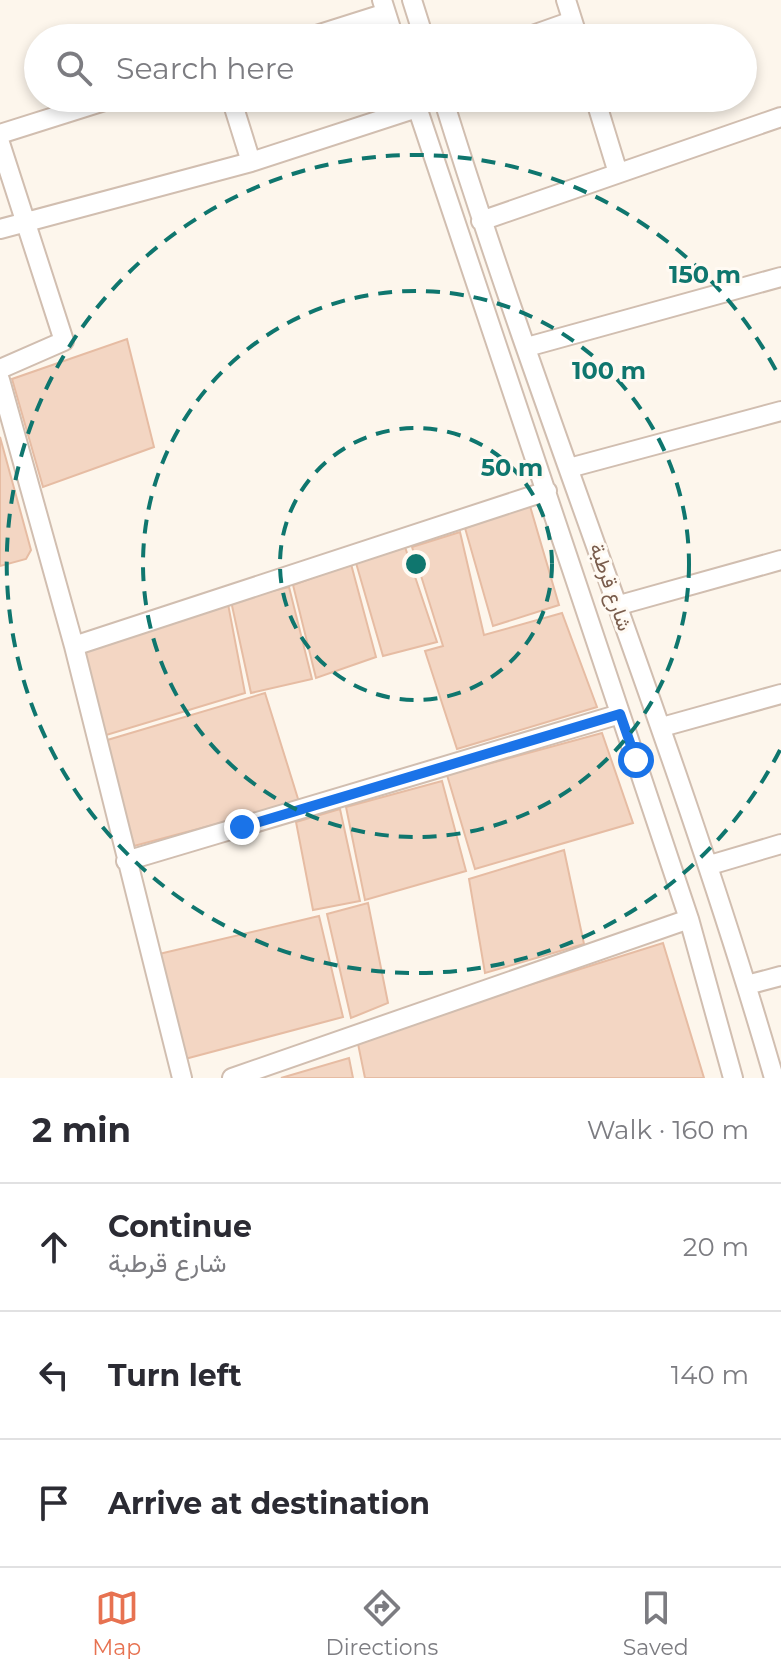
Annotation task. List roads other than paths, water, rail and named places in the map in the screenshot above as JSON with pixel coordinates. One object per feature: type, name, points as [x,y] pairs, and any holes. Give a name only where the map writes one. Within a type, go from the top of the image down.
[{"type":"street","points":[[412,0],[420,24]]},
{"type":"street","points":[[566,0],[573,24]]},
{"type":"street","points":[[342,24],[384,7]]},
{"type":"street","points":[[0,134],[70,112]]},
{"type":"street","points":[[235,112],[251,162]]},
{"type":"street","points":[[0,229],[251,162],[390,112]]},
{"type":"street","name":"شارع قرطبة","points":[[418,112],[689,919],[733,1078]]},
{"type":"street","name":"شارع قرطبة","points":[[447,112],[481,221],[710,865],[774,1078]]},
{"type":"street","points":[[599,112],[618,173]]},
{"type":"street","points":[[481,221],[781,117]]},
{"type":"street","points":[[0,143],[64,341],[0,369]]},
{"type":"street","points":[[527,347],[781,277]]},
{"type":"street","points":[[0,380],[74,646],[182,1078]]},
{"type":"street","points":[[569,468],[781,411]]},
{"type":"street","points":[[74,646],[547,491]]},
{"type":"street","points":[[616,606],[781,560]]},
{"type":"street","points":[[662,727],[781,694]]},
{"type":"street","points":[[126,861],[620,714]]},
{"type":"street","points":[[710,865],[781,844]]},
{"type":"street","points":[[232,1078],[689,919]]},
{"type":"street","points":[[747,985],[781,976]]}]
